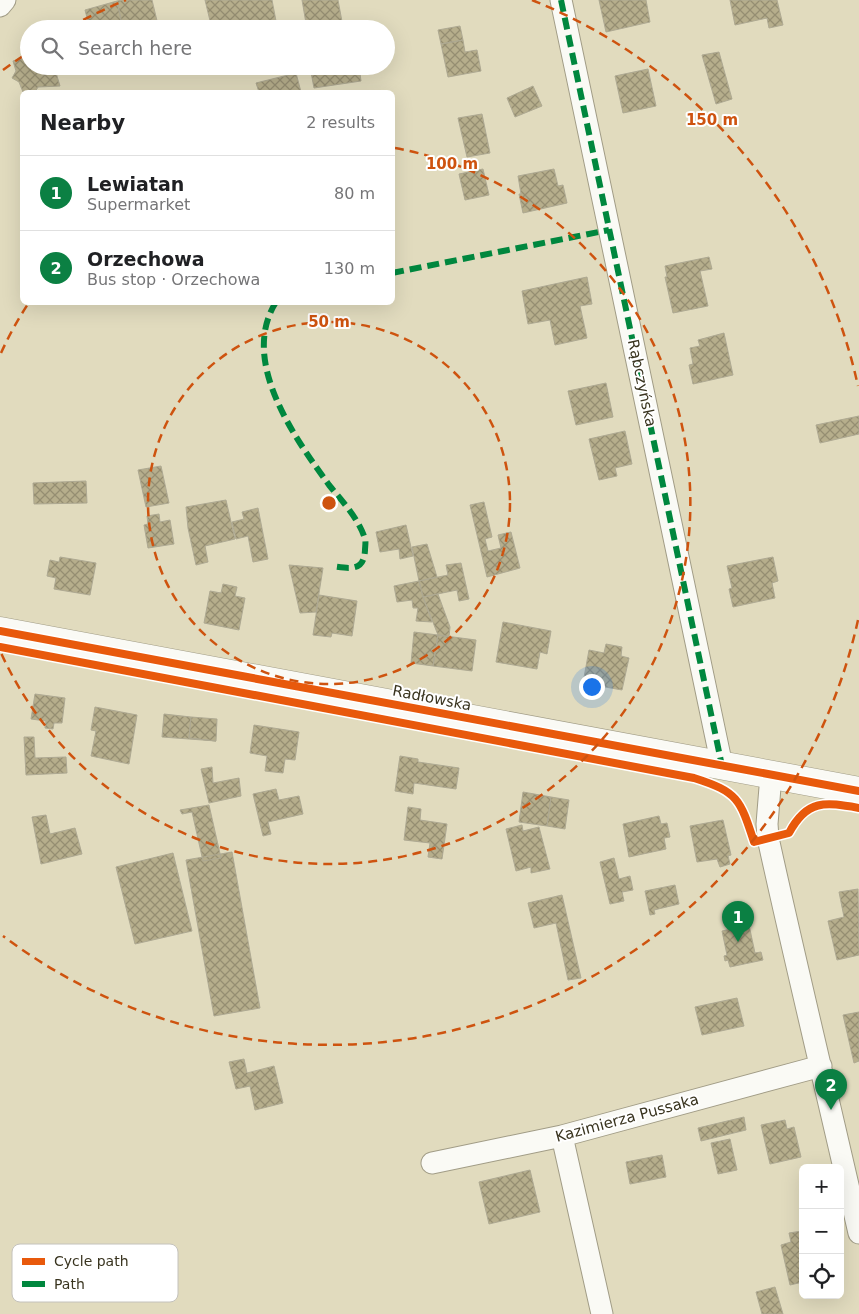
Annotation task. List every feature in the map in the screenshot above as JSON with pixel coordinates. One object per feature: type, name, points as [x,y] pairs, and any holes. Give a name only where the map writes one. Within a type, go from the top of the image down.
[{"type":"street","points":[[0,6],[5,0]]},
{"type":"street","name":"Rąbczyńska","points":[[561,0],[722,766]]},
{"type":"street","name":"Radłowska","points":[[0,631],[859,791]]},
{"type":"street","points":[[771,774],[766,824],[768,838],[859,1232]]},
{"type":"street","name":"Kazimierza Pussaka","points":[[432,1164],[562,1136],[821,1066]]},
{"type":"street","points":[[562,1136],[602,1314]]},
{"type":"building","points":[[152,0],[157,20],[121,20],[117,1]]},
{"type":"building","points":[[205,0],[272,0],[276,20],[210,20]]},
{"type":"building","points":[[302,0],[338,0],[342,20],[305,20]]},
{"type":"building","points":[[599,0],[646,0],[650,22],[606,32]]},
{"type":"building","points":[[730,0],[777,0],[783,25],[769,28],[767,18],[735,25]]},
{"type":"building","points":[[117,1],[121,20],[88,20],[85,10]]},
{"type":"building","points":[[460,26],[463,40],[441,44],[438,30]]},
{"type":"building","points":[[463,40],[465,52],[477,50],[481,71],[448,77],[441,44]]},
{"type":"building","points":[[719,52],[732,99],[716,104],[702,55]]},
{"type":"building","points":[[20,59],[20,75],[57,75],[60,86],[22,90],[19,82],[12,78],[16,71],[13,61]]},
{"type":"building","points":[[648,69],[656,106],[623,113],[615,76]]},
{"type":"building","points":[[288,75],[297,75],[300,90],[258,90],[256,83]]},
{"type":"building","points":[[312,75],[360,75],[361,81],[314,88]]},
{"type":"building","points":[[533,86],[542,106],[515,117],[507,98]]},
{"type":"building","points":[[482,114],[490,153],[467,157],[458,118]]},
{"type":"building","points":[[483,169],[489,195],[465,200],[459,174]]},
{"type":"building","points":[[554,169],[558,186],[563,185],[567,203],[523,213],[518,176]]},
{"type":"building","points":[[709,257],[712,269],[700,271],[708,306],[673,313],[665,277],[667,277],[665,266]]},
{"type":"building","points":[[587,277],[592,304],[580,306],[587,338],[555,345],[550,320],[528,324],[522,291]]},
{"type":"building","points":[[724,333],[733,375],[693,384],[689,365],[693,364],[690,348],[700,346],[698,340]]},
{"type":"building","points":[[606,383],[613,417],[576,425],[568,391]]},
{"type":"building","points":[[859,416],[859,434],[820,443],[816,425]]},
{"type":"building","points":[[625,431],[632,464],[615,468],[617,476],[599,480],[589,439]]},
{"type":"building","points":[[161,466],[169,503],[146,507],[138,470]]},
{"type":"building","points":[[86,481],[87,503],[34,504],[33,483]]},
{"type":"building","points":[[226,500],[235,539],[205,546],[208,562],[196,565],[188,528],[186,507]]},
{"type":"building","points":[[484,502],[492,537],[485,539],[488,551],[501,548],[498,535],[511,532],[520,568],[487,577],[470,505]]},
{"type":"building","points":[[258,508],[268,559],[253,562],[248,536],[236,539],[232,522],[244,519],[242,512]]},
{"type":"building","points":[[159,514],[160,522],[170,520],[174,544],[148,548],[144,525],[148,524],[147,516]]},
{"type":"building","points":[[406,525],[413,556],[400,559],[399,549],[380,552],[376,532]]},
{"type":"building","points":[[427,544],[437,577],[419,581],[412,547]]},
{"type":"building","points":[[60,557],[96,563],[90,595],[54,589],[56,578],[47,576],[50,560],[59,562]]},
{"type":"building","points":[[773,557],[778,581],[772,583],[775,598],[733,607],[729,589],[732,588],[727,566]]},
{"type":"building","points":[[461,563],[469,599],[459,601],[457,590],[423,597],[419,581],[448,575],[446,565]]},
{"type":"building","points":[[289,565],[323,568],[316,612],[300,613]]},
{"type":"building","points":[[419,581],[432,622],[416,621],[418,608],[413,608],[412,600],[397,602],[394,586]]},
{"type":"building","points":[[223,584],[237,587],[235,596],[245,598],[239,630],[204,623],[210,591],[221,593]]},
{"type":"building","points":[[438,594],[450,627],[449,637],[438,635],[423,597]]},
{"type":"building","points":[[319,595],[357,601],[352,636],[332,633],[331,637],[313,635]]},
{"type":"building","points":[[503,622],[551,631],[547,654],[540,652],[537,669],[496,662]]},
{"type":"building","points":[[414,632],[438,635],[433,666],[411,663]]},
{"type":"building","points":[[438,635],[476,640],[472,671],[433,666]]},
{"type":"building","points":[[606,644],[622,647],[621,656],[629,658],[622,690],[583,683],[589,650],[604,653]]},
{"type":"building","points":[[35,694],[65,698],[62,723],[54,723],[53,729],[45,728],[46,721],[31,719]]},
{"type":"building","points":[[95,707],[137,715],[129,764],[91,756],[96,731],[91,730]]},
{"type":"building","points":[[164,714],[191,717],[189,738],[216,741],[162,737]]},
{"type":"building","points":[[191,717],[217,719],[216,741],[189,738]]},
{"type":"building","points":[[254,725],[299,732],[295,760],[285,759],[283,773],[265,771],[267,756],[250,753]]},
{"type":"building","points":[[24,737],[34,737],[35,758],[66,757],[67,773],[26,775]]},
{"type":"building","points":[[400,756],[418,759],[418,762],[459,768],[456,789],[414,783],[413,794],[395,791]]},
{"type":"building","points":[[212,767],[213,783],[239,778],[241,796],[209,803],[201,769]]},
{"type":"building","points":[[276,789],[279,800],[299,796],[303,814],[268,822],[271,834],[263,836],[253,794]]},
{"type":"building","points":[[523,792],[551,797],[547,826],[519,822]]},
{"type":"building","points":[[551,797],[569,800],[565,829],[547,826]]},
{"type":"building","points":[[209,805],[221,858],[203,861],[192,812],[182,814],[180,810]]},
{"type":"building","points":[[408,807],[421,809],[420,820],[447,824],[442,859],[428,857],[430,843],[404,840]]},
{"type":"building","points":[[46,815],[50,834],[75,828],[82,854],[41,864],[32,817]]},
{"type":"building","points":[[659,816],[661,824],[667,823],[670,837],[664,838],[666,849],[629,857],[623,824]]},
{"type":"building","points":[[723,820],[731,855],[728,856],[730,864],[720,867],[717,859],[697,862],[690,826]]},
{"type":"building","points":[[522,825],[523,831],[539,827],[550,869],[531,873],[531,867],[516,871],[506,829]]},
{"type":"building","points":[[232,852],[260,1008],[214,1016],[186,860]]},
{"type":"building","points":[[173,853],[192,931],[135,944],[116,867]]},
{"type":"building","points":[[614,858],[619,879],[630,876],[633,890],[622,892],[624,901],[610,904],[600,862]]},
{"type":"building","points":[[675,885],[679,904],[654,910],[655,914],[650,915],[645,891]]},
{"type":"building","points":[[858,889],[859,955],[837,960],[828,921],[844,917],[839,892]]},
{"type":"building","points":[[562,895],[581,978],[568,980],[556,923],[534,928],[528,903]]},
{"type":"building","points":[[749,925],[755,953],[761,952],[763,960],[730,967],[728,960],[725,961],[724,956],[727,955],[722,931]]},
{"type":"building","points":[[737,998],[744,1026],[702,1035],[695,1007]]},
{"type":"building","points":[[859,1012],[859,1061],[854,1063],[843,1015]]},
{"type":"building","points":[[244,1059],[247,1073],[274,1066],[283,1103],[255,1110],[250,1086],[236,1089],[229,1062]]},
{"type":"building","points":[[744,1117],[746,1130],[701,1141],[698,1128]]},
{"type":"building","points":[[785,1120],[787,1129],[794,1127],[801,1157],[770,1164],[761,1125]]},
{"type":"building","points":[[730,1139],[737,1170],[718,1174],[711,1143]]},
{"type":"building","points":[[662,1155],[666,1177],[630,1184],[626,1162]]},
{"type":"building","points":[[530,1170],[540,1212],[489,1224],[479,1182]]},
{"type":"building","points":[[799,1231],[799,1283],[790,1285],[781,1245],[791,1242],[789,1233]]},
{"type":"building","points":[[775,1287],[783,1314],[762,1314],[756,1292]]},
{"type":"marked path","points":[[561,0],[722,766]]},
{"type":"marked path","points":[[395,272],[609,230]]},
{"type":"marked path","points":[[275,305],[266,325],[264,349],[268,373],[276,398],[301,445],[354,517],[365,540],[364,557],[358,566],[349,568],[331,566]]},
{"type":"cycle path","points":[[0,631],[859,791]]},
{"type":"cycle path","points":[[0,647],[694,778],[720,788],[735,799],[745,816],[754,842],[789,833],[803,814],[818,806],[827,804],[859,808]]},
{"type":"place","name":"Lewiatan","points":[[738,942]]},
{"type":"place","name":"Orzechowa","points":[[831,1110]]}]
